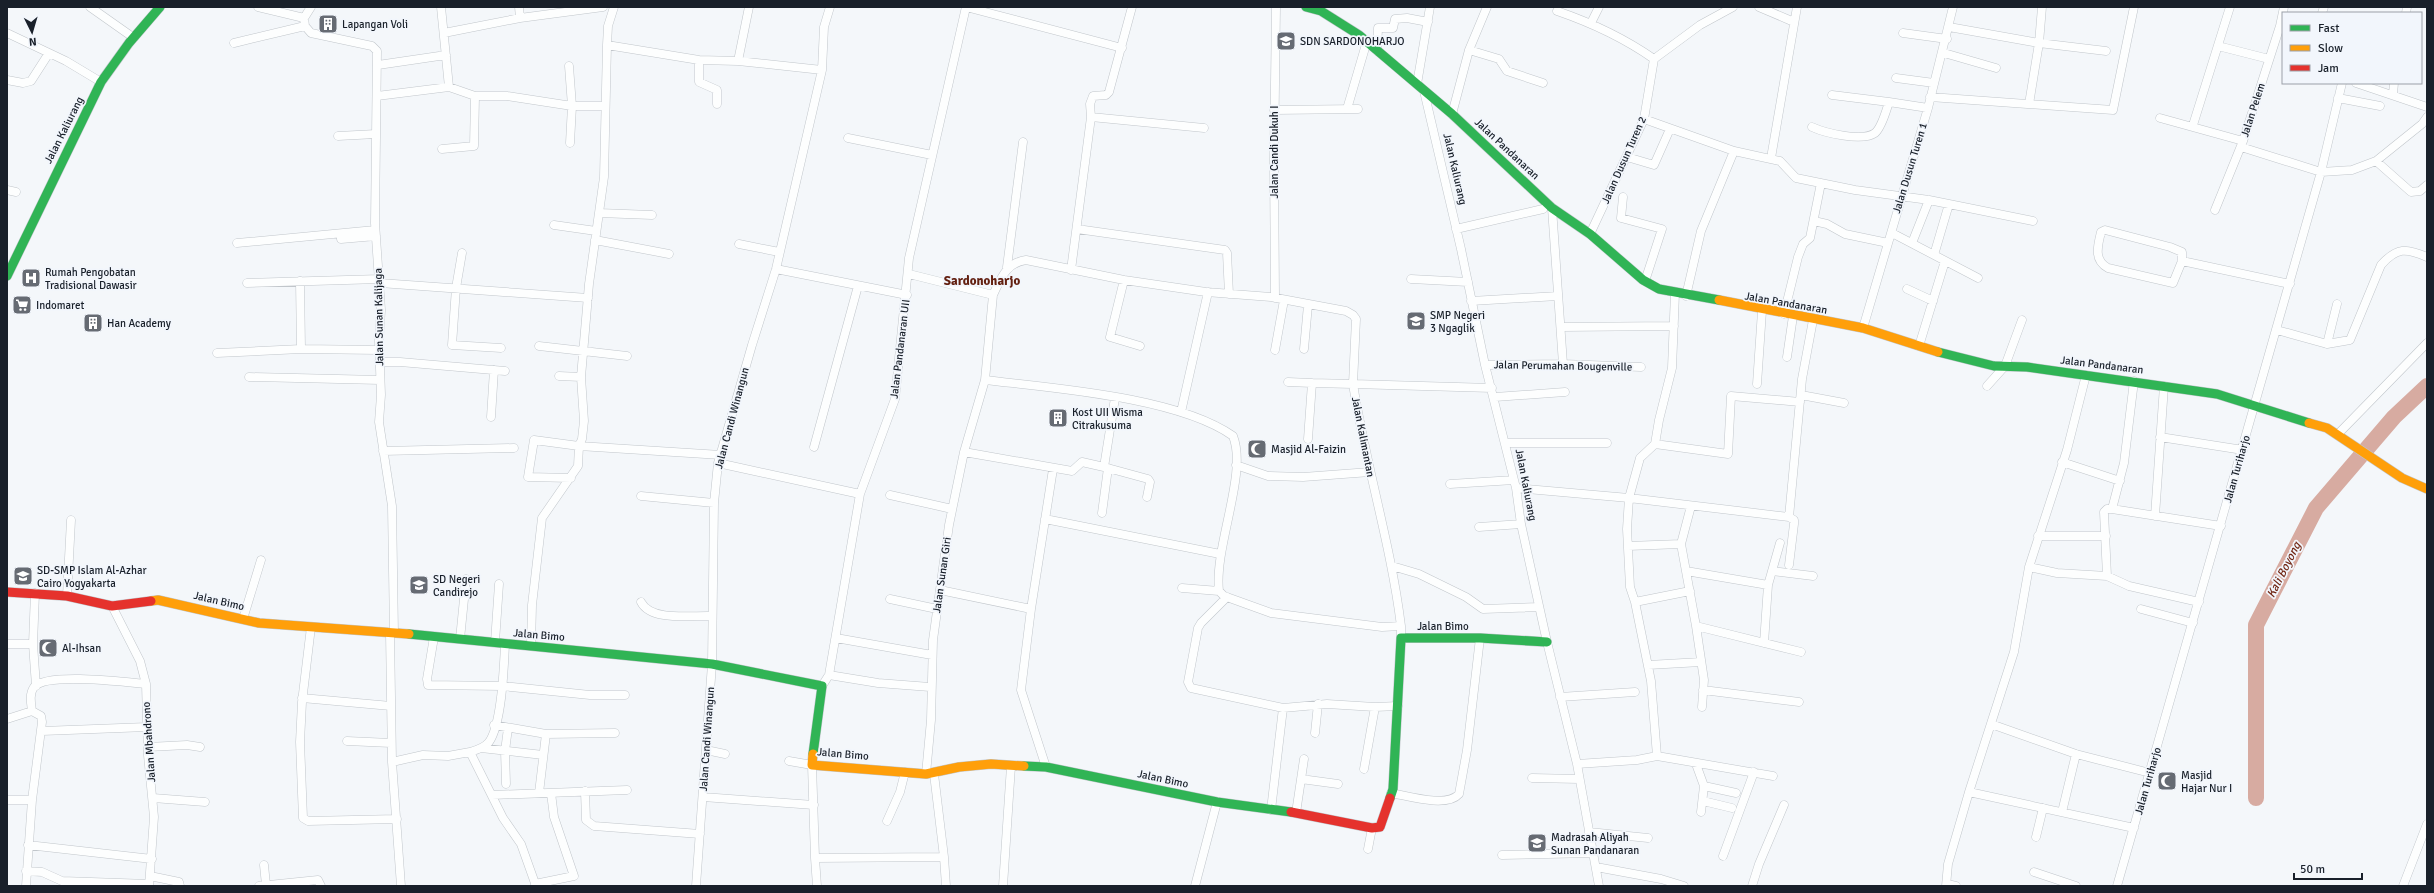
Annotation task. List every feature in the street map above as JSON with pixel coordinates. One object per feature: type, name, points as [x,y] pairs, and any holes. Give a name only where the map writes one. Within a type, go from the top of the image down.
[{"type":"street","points":[[90,7],[134,38]]},
{"type":"street","name":"Jalan Kaliurang","points":[[7,276],[101,82],[134,38],[160,7]]},
{"type":"street","name":"Jalan Sunan Kalijaga","points":[[258,7],[305,22],[315,35],[372,46],[377,51],[376,233],[380,281],[379,422],[392,506],[392,762],[401,886]]},
{"type":"street","points":[[234,43],[305,22],[310,7]]},
{"type":"street","points":[[441,7],[449,87]]},
{"type":"street","points":[[519,7],[520,18]]},
{"type":"street","points":[[444,33],[520,18],[603,7]]},
{"type":"street","points":[[531,646],[532,605],[542,518],[578,466],[579,446],[582,439],[584,421],[581,377],[588,298],[604,177],[606,45],[608,26],[614,7]]},
{"type":"street","points":[[738,60],[749,7]]},
{"type":"street","name":"Jalan Candi Winangun","points":[[696,886],[712,664],[714,503],[720,459],[752,344],[776,269],[822,70],[824,27],[830,7]]},
{"type":"street","points":[[966,7],[1122,48]]},
{"type":"street","name":"Jalan Pandanaran UII","points":[[822,686],[829,675],[860,494],[895,399],[909,274],[909,258],[966,7]]},
{"type":"street","points":[[1071,270],[1091,117],[1090,100],[1093,96],[1106,95],[1109,92],[1132,7]]},
{"type":"street","name":"Jalan Candi Dukuh I","points":[[1275,350],[1279,299],[1274,110],[1276,7]]},
{"type":"street","name":"Jalan Pandanaran","points":[[1306,7],[1334,18],[1367,41],[1452,114],[1548,208],[1590,234],[1645,281],[1659,290],[1813,320],[1863,328],[1953,357],[1994,366],[2027,367],[2217,394],[2312,422],[2338,434],[2402,478],[2427,489]]},
{"type":"street","points":[[1417,84],[1430,7]]},
{"type":"street","points":[[1452,114],[1469,50],[1487,7]]},
{"type":"street","points":[[1591,23],[1599,7]]},
{"type":"street","points":[[1556,11],[1591,23],[1634,45],[1654,59],[1700,25],[1733,7]]},
{"type":"street","points":[[1759,7],[1794,22]]},
{"type":"street","points":[[1771,158],[1796,7]]},
{"type":"street","name":"Jalan Dusun Turen 1","points":[[1863,328],[1944,53],[1954,7]]},
{"type":"street","points":[[2029,104],[2039,43],[2042,7]]},
{"type":"street","points":[[1930,97],[2113,110],[2134,7]]},
{"type":"street","points":[[2193,125],[2230,7]]},
{"type":"street","points":[[1378,51],[1378,28],[1393,28],[1395,19],[1428,22]]},
{"type":"street","points":[[1949,27],[2039,43],[2106,51]]},
{"type":"street","name":"Jalan Pelem","points":[[2215,210],[2242,144],[2269,59],[2282,27]]},
{"type":"street","points":[[1903,33],[1946,39]]},
{"type":"street","points":[[7,34],[49,53],[101,82]]},
{"type":"street","points":[[1347,109],[1367,41]]},
{"type":"street","points":[[606,45],[699,60],[738,60],[822,70]]},
{"type":"street","points":[[2218,46],[2269,59]]},
{"type":"street","points":[[1469,50],[1499,59],[1507,71],[1543,82]]},
{"type":"street","points":[[7,80],[23,83],[31,81],[49,53]]},
{"type":"street","points":[[1944,53],[1996,68]]},
{"type":"street","points":[[378,65],[446,55]]},
{"type":"street","name":"Jalan Dusun Turen 2","points":[[1590,234],[1644,119],[1654,59]]},
{"type":"street","points":[[699,60],[699,82],[717,90],[717,104]]},
{"type":"street","points":[[569,66],[572,106],[570,143]]},
{"type":"street","points":[[1896,78],[1934,83]]},
{"type":"street","name":"Jalan Turiharjo","points":[[2117,886],[2290,284],[2321,172],[2342,84]]},
{"type":"street","points":[[2359,84],[2393,94],[2427,107]]},
{"type":"street","points":[[2393,94],[2394,84]]},
{"type":"street","points":[[377,96],[449,87],[475,96],[507,96],[572,106],[605,106]]},
{"type":"street","name":"Jalan Kaliurang","points":[[1424,91],[1456,228],[1485,365],[1515,484],[1521,524],[1539,607],[1577,764],[1599,886]]},
{"type":"street","points":[[1832,94],[1928,108]]},
{"type":"street","points":[[442,149],[474,146],[475,96]]},
{"type":"street","points":[[2338,98],[2380,106]]},
{"type":"street","points":[[1812,127],[1827,134],[1869,136],[1878,129],[1889,102]]},
{"type":"street","points":[[1274,110],[1358,109]]},
{"type":"street","points":[[1091,117],[1204,128]]},
{"type":"street","points":[[2160,118],[2193,125],[2255,150],[2321,172],[2352,170],[2376,161],[2422,124],[2427,117]]},
{"type":"street","points":[[1644,119],[1734,151],[1780,161],[1796,178],[1901,197],[1929,200],[2033,221]]},
{"type":"street","points":[[1627,157],[1654,165],[1670,129]]},
{"type":"street","points":[[338,136],[376,134]]},
{"type":"street","points":[[848,138],[932,155]]},
{"type":"street","points":[[909,274],[993,295],[1007,268],[1023,142]]},
{"type":"street","points":[[1686,296],[1701,231],[1734,151]]},
{"type":"street","points":[[2376,161],[2411,192],[2420,191],[2427,185]]},
{"type":"street","points":[[1787,357],[1788,315],[1798,257],[1803,244],[1810,238],[1821,183]]},
{"type":"street","points":[[1623,197],[1621,218],[1662,229],[1645,281]]},
{"type":"street","points":[[1912,243],[1929,200]]},
{"type":"street","points":[[1934,255],[1949,204]]},
{"type":"street","points":[[1456,228],[1548,208],[1562,326],[1563,364]]},
{"type":"street","points":[[599,213],[652,215]]},
{"type":"street","points":[[1814,221],[1827,224],[1845,234],[1888,243]]},
{"type":"street","points":[[554,225],[596,231]]},
{"type":"street","points":[[1077,230],[1225,250],[1228,265],[1229,294]]},
{"type":"street","points":[[2105,230],[2176,249],[2182,252],[2182,261],[2172,283],[2108,268],[2101,264],[2097,252],[2101,232],[2105,230]]},
{"type":"street","points":[[1892,232],[1978,278]]},
{"type":"street","points":[[322,241],[376,233]]},
{"type":"street","points":[[237,243],[376,233]]},
{"type":"street","points":[[595,240],[669,254]]},
{"type":"street","points":[[739,244],[779,252]]},
{"type":"street","points":[[2277,330],[2327,344],[2350,340],[2381,265],[2390,255],[2397,252],[2412,250],[2427,257]]},
{"type":"street","points":[[462,253],[456,288],[452,345],[501,348]]},
{"type":"street","points":[[1007,268],[1015,262],[1026,260],[1124,280],[1208,292],[1279,299],[1346,311],[1353,315],[1356,319],[1353,384],[1288,382]]},
{"type":"street","points":[[1919,346],[1945,261]]},
{"type":"street","points":[[2182,261],[2290,284]]},
{"type":"street","points":[[776,269],[858,286],[907,294]]},
{"type":"street","points":[[1411,279],[1468,282]]},
{"type":"street","points":[[1124,280],[1110,338],[1140,346]]},
{"type":"street","points":[[247,283],[300,281],[380,281],[588,298]]},
{"type":"street","points":[[300,281],[301,349]]},
{"type":"street","points":[[814,447],[858,286]]},
{"type":"street","points":[[1907,289],[1933,301]]},
{"type":"street","points":[[1181,412],[1208,292]]},
{"type":"street","points":[[1657,756],[1648,665],[1635,602],[1630,587],[1627,529],[1629,498],[1640,458],[1655,444],[1659,420],[1672,368],[1675,294]]},
{"type":"street","name":"Jalan Sunan Giri","points":[[946,886],[944,857],[930,774],[930,687],[932,655],[937,609],[952,508],[964,452],[985,380],[993,295]]},
{"type":"street","points":[[1471,301],[1558,296]]},
{"type":"street","points":[[2327,344],[2337,304]]},
{"type":"street","points":[[1304,349],[1308,305]]},
{"type":"street","points":[[1757,384],[1762,310]]},
{"type":"street","points":[[1789,517],[1801,398],[1813,320]]},
{"type":"street","points":[[1987,386],[2005,366],[2022,320]]},
{"type":"street","points":[[1562,326],[1674,326]]},
{"type":"street","points":[[2338,434],[2427,343]]},
{"type":"street","points":[[539,346],[627,356]]},
{"type":"street","points":[[217,353],[301,349],[379,350]]},
{"type":"street","points":[[379,362],[400,362],[505,371]]},
{"type":"street","name":"Jalan Perumahan Bougenville","points":[[1485,365],[1563,364],[1641,368]]},
{"type":"street","points":[[491,417],[494,370]]},
{"type":"street","points":[[1956,886],[1946,885],[1948,864],[2014,652],[2029,567],[2062,462],[2086,375]]},
{"type":"street","points":[[559,376],[581,377]]},
{"type":"street","points":[[248,377],[380,380]]},
{"type":"street","points":[[985,380],[1115,398],[1181,412],[1233,436],[1236,465],[1230,506],[1220,554],[1219,591]]},
{"type":"street","points":[[2112,509],[2120,481],[2134,381]]},
{"type":"street","points":[[1308,440],[1312,383]]},
{"type":"street","name":"Jalan Kalimantan","points":[[1401,638],[1402,626],[1392,566],[1370,472],[1353,384],[1493,392],[1565,392]]},
{"type":"street","points":[[2156,516],[2164,386]]},
{"type":"street","points":[[1655,444],[1728,454],[1730,396],[1801,398],[1844,402]]},
{"type":"street","points":[[1102,512],[1115,398]]},
{"type":"street","points":[[2160,437],[2243,450]]},
{"type":"street","points":[[571,478],[528,477],[534,440],[579,446],[720,459],[860,494]]},
{"type":"street","points":[[1505,443],[1607,443]]},
{"type":"street","points":[[383,451],[514,448]]},
{"type":"street","points":[[964,452],[1053,469],[1072,471],[1085,461],[1148,479],[1150,482],[1147,497]]},
{"type":"street","points":[[2062,462],[2120,481]]},
{"type":"street","points":[[1236,465],[1268,476],[1303,477],[1370,472]]},
{"type":"street","points":[[1046,767],[1022,696],[1031,609],[1053,469]]},
{"type":"street","points":[[1450,484],[1515,484],[1789,517],[1794,520],[1794,524],[1789,565]]},
{"type":"street","points":[[890,495],[952,508]]},
{"type":"street","points":[[641,496],[714,503]]},
{"type":"street","points":[[1691,506],[1681,544],[1701,662],[1703,690],[1702,707]]},
{"type":"street","points":[[2107,576],[2104,512],[2107,509],[2221,526]]},
{"type":"street","points":[[1045,519],[1220,554]]},
{"type":"street","points":[[67,596],[71,520]]},
{"type":"street","points":[[1479,527],[1521,524]]},
{"type":"street","points":[[2038,536],[2106,536]]},
{"type":"street","points":[[1764,643],[1768,585],[1780,543]]},
{"type":"street","points":[[1628,546],[1681,544]]},
{"type":"street","points":[[243,619],[261,560]]},
{"type":"street","points":[[1392,566],[1419,574],[1466,597],[1483,609],[1539,607]]},
{"type":"street","points":[[2029,567],[2057,573],[2107,576],[2129,586],[2199,602]]},
{"type":"street","points":[[1686,571],[1768,585]]},
{"type":"street","points":[[1772,571],[1813,576]]},
{"type":"street","points":[[460,639],[466,579]]},
{"type":"street","points":[[495,642],[499,584]]},
{"type":"street","points":[[1182,588],[1219,591],[1227,597],[1271,613],[1382,627],[1402,626]]},
{"type":"street","points":[[940,590],[1031,609]]},
{"type":"street","points":[[1635,602],[1690,591]]},
{"type":"street","name":"Jalan Bimo","points":[[7,592],[67,596],[112,606],[158,600],[259,623],[495,642],[712,664],[822,686],[812,765],[930,774],[959,767],[991,764],[1046,767],[1217,802],[1296,813],[1372,828]]},
{"type":"street","points":[[35,593],[33,644],[36,686]]},
{"type":"street","points":[[1227,597],[1198,628],[1189,686],[1199,690],[1283,708],[1318,704],[1375,708],[1398,706]]},
{"type":"street","points":[[890,599],[937,609]]},
{"type":"street","points":[[641,602],[648,611],[658,615],[712,616]]},
{"type":"street","name":"Jalan Mbahdrono","points":[[112,606],[140,661],[146,684],[148,747],[153,798],[152,859],[149,882]]},
{"type":"street","points":[[2141,609],[2193,623]]},
{"type":"street","points":[[1696,626],[1801,652]]},
{"type":"street","points":[[311,627],[302,698],[300,742],[302,815],[305,821],[397,819]]},
{"type":"street","points":[[434,637],[427,679],[428,685],[502,686],[590,695],[625,695]]},
{"type":"street","points":[[836,638],[932,655]]},
{"type":"street","points":[[1368,849],[1372,828],[1380,827],[1392,793],[1401,638]]},
{"type":"street","name":"Jalan Bimo","points":[[1401,638],[1480,638],[1547,642]]},
{"type":"street","points":[[1392,793],[1440,801],[1450,800],[1459,794],[1467,750],[1480,638]]},
{"type":"street","points":[[7,644],[33,644]]},
{"type":"street","points":[[392,762],[423,754],[448,756],[470,752],[481,748],[489,742],[494,726],[502,686],[505,644]]},
{"type":"street","points":[[1648,665],[1701,662]]},
{"type":"street","points":[[829,675],[878,683],[930,687]]},
{"type":"street","points":[[32,711],[31,692],[36,686],[61,679],[146,684]]},
{"type":"street","points":[[1703,690],[1799,702]]},
{"type":"street","points":[[1560,697],[1635,692]]},
{"type":"street","points":[[302,698],[391,706]]},
{"type":"street","points":[[1315,733],[1318,704]]},
{"type":"street","points":[[1271,810],[1283,708]]},
{"type":"street","points":[[1364,769],[1375,708]]},
{"type":"street","points":[[7,718],[32,711],[41,716],[42,731],[32,800],[26,886]]},
{"type":"street","points":[[1991,724],[2076,754],[2150,773]]},
{"type":"street","points":[[494,726],[546,734],[615,733]]},
{"type":"street","points":[[42,731],[147,727]]},
{"type":"street","points":[[506,784],[505,750],[508,728]]},
{"type":"street","points":[[539,793],[546,734]]},
{"type":"street","points":[[347,741],[392,743]]},
{"type":"street","points":[[148,747],[187,745],[200,747]]},
{"type":"street","points":[[481,748],[543,755]]},
{"type":"street","points":[[706,750],[725,754]]},
{"type":"street","points":[[470,752],[503,818],[521,844],[536,885],[574,876],[554,817],[551,793]]},
{"type":"street","points":[[2062,812],[2076,754]]},
{"type":"street","points":[[1577,764],[1637,760],[1657,756],[1696,764],[1773,776]]},
{"type":"street","points":[[1296,813],[1304,759]]},
{"type":"street","points":[[789,762],[812,765],[817,886]]},
{"type":"street","points":[[1696,764],[1704,786],[1701,812]]},
{"type":"street","points":[[1003,886],[1011,766]]},
{"type":"street","points":[[888,821],[900,792],[905,772]]},
{"type":"street","points":[[1722,856],[1754,772]]},
{"type":"street","points":[[1532,778],[1579,779]]},
{"type":"street","points":[[1301,779],[1338,784]]},
{"type":"street","points":[[1704,786],[1736,793]]},
{"type":"street","points":[[492,795],[628,790]]},
{"type":"street","points":[[585,791],[586,820],[594,826],[700,834]]},
{"type":"street","points":[[1970,792],[2134,828]]},
{"type":"street","points":[[703,797],[814,805]]},
{"type":"street","points":[[153,798],[205,802]]},
{"type":"street","points":[[7,800],[32,800]]},
{"type":"street","points":[[1703,801],[1732,808]]},
{"type":"street","points":[[1194,886],[1217,802]]},
{"type":"street","points":[[1752,886],[1759,864],[1784,805]]},
{"type":"street","points":[[2036,838],[2043,808]]},
{"type":"street","points":[[2403,886],[2427,824]]},
{"type":"street","points":[[1589,832],[1648,838]]},
{"type":"street","points":[[28,845],[152,859]]},
{"type":"street","points":[[1502,855],[1593,853]]},
{"type":"street","points":[[815,858],[944,857]]},
{"type":"street","points":[[264,865],[262,886],[291,885],[318,880],[321,886]]},
{"type":"street","points":[[1596,867],[1662,879],[1684,886]]},
{"type":"street","points":[[26,871],[42,872],[62,881],[179,882],[180,886]]},
{"type":"street","points":[[2034,872],[2076,886]]},
{"type":"waterway","name":"Kali Boyong","points":[[2256,798],[2256,625],[2316,508],[2394,417],[2427,386]]},
{"type":"traffic: fast","points":[[7,276],[101,82],[129,43],[160,7]]},
{"type":"traffic: fast","points":[[1306,7],[1321,11],[1359,35],[1452,114],[1552,208],[1590,234],[1643,280],[1659,289],[1719,300]]},
{"type":"traffic: fast","points":[[1938,352],[1994,366],[2027,367],[2217,394],[2309,423]]},
{"type":"traffic: fast","points":[[409,634],[712,664],[822,686],[813,754]]},
{"type":"traffic: fast","points":[[1390,798],[1393,789],[1401,638],[1480,638],[1547,642]]},
{"type":"traffic: fast","points":[[1024,766],[1046,767],[1217,802],[1291,812]]},
{"type":"traffic: slow","points":[[1719,300],[1863,328],[1938,352]]},
{"type":"traffic: slow","points":[[2309,423],[2327,428],[2402,478],[2427,489]]},
{"type":"traffic: slow","points":[[151,601],[158,600],[259,623],[409,634]]},
{"type":"traffic: slow","points":[[813,754],[812,765],[926,774],[959,767],[991,764],[1024,766]]},
{"type":"traffic: jam","points":[[7,592],[67,596],[112,606],[151,601]]},
{"type":"traffic: jam","points":[[1291,812],[1372,828],[1380,827],[1390,798]]},
{"type":"place","name":"Lapangan Voli","points":[[328,24]]},
{"type":"place","name":"SDN SARDONOHARJO","points":[[1286,41]]},
{"type":"place","name":"Rumah Pengobatan Tradisional Dawasir","points":[[31,278]]},
{"type":"place","name":"Indomaret","points":[[22,305]]},
{"type":"place","name":"SMP Negeri 3 Ngaglik","points":[[1416,321]]},
{"type":"place","name":"Han Academy","points":[[93,323]]},
{"type":"place","name":"Kost UII Wisma Citrakusuma","points":[[1058,418]]},
{"type":"place","name":"Masjid Al-Faizin","points":[[1257,449]]},
{"type":"place","name":"SD-SMP Islam Al-Azhar Cairo Yogyakarta","points":[[23,576]]},
{"type":"place","name":"SD Negeri Candirejo","points":[[419,585]]},
{"type":"place","name":"Al-Ihsan","points":[[48,648]]},
{"type":"place","name":"Masjid Hajar Nur I","points":[[2167,781]]},
{"type":"place","name":"Madrasah Aliyah Sunan Pandanaran","points":[[1537,843]]},
{"type":"district","name":"Sardonoharjo","points":[[982,281]]}]
